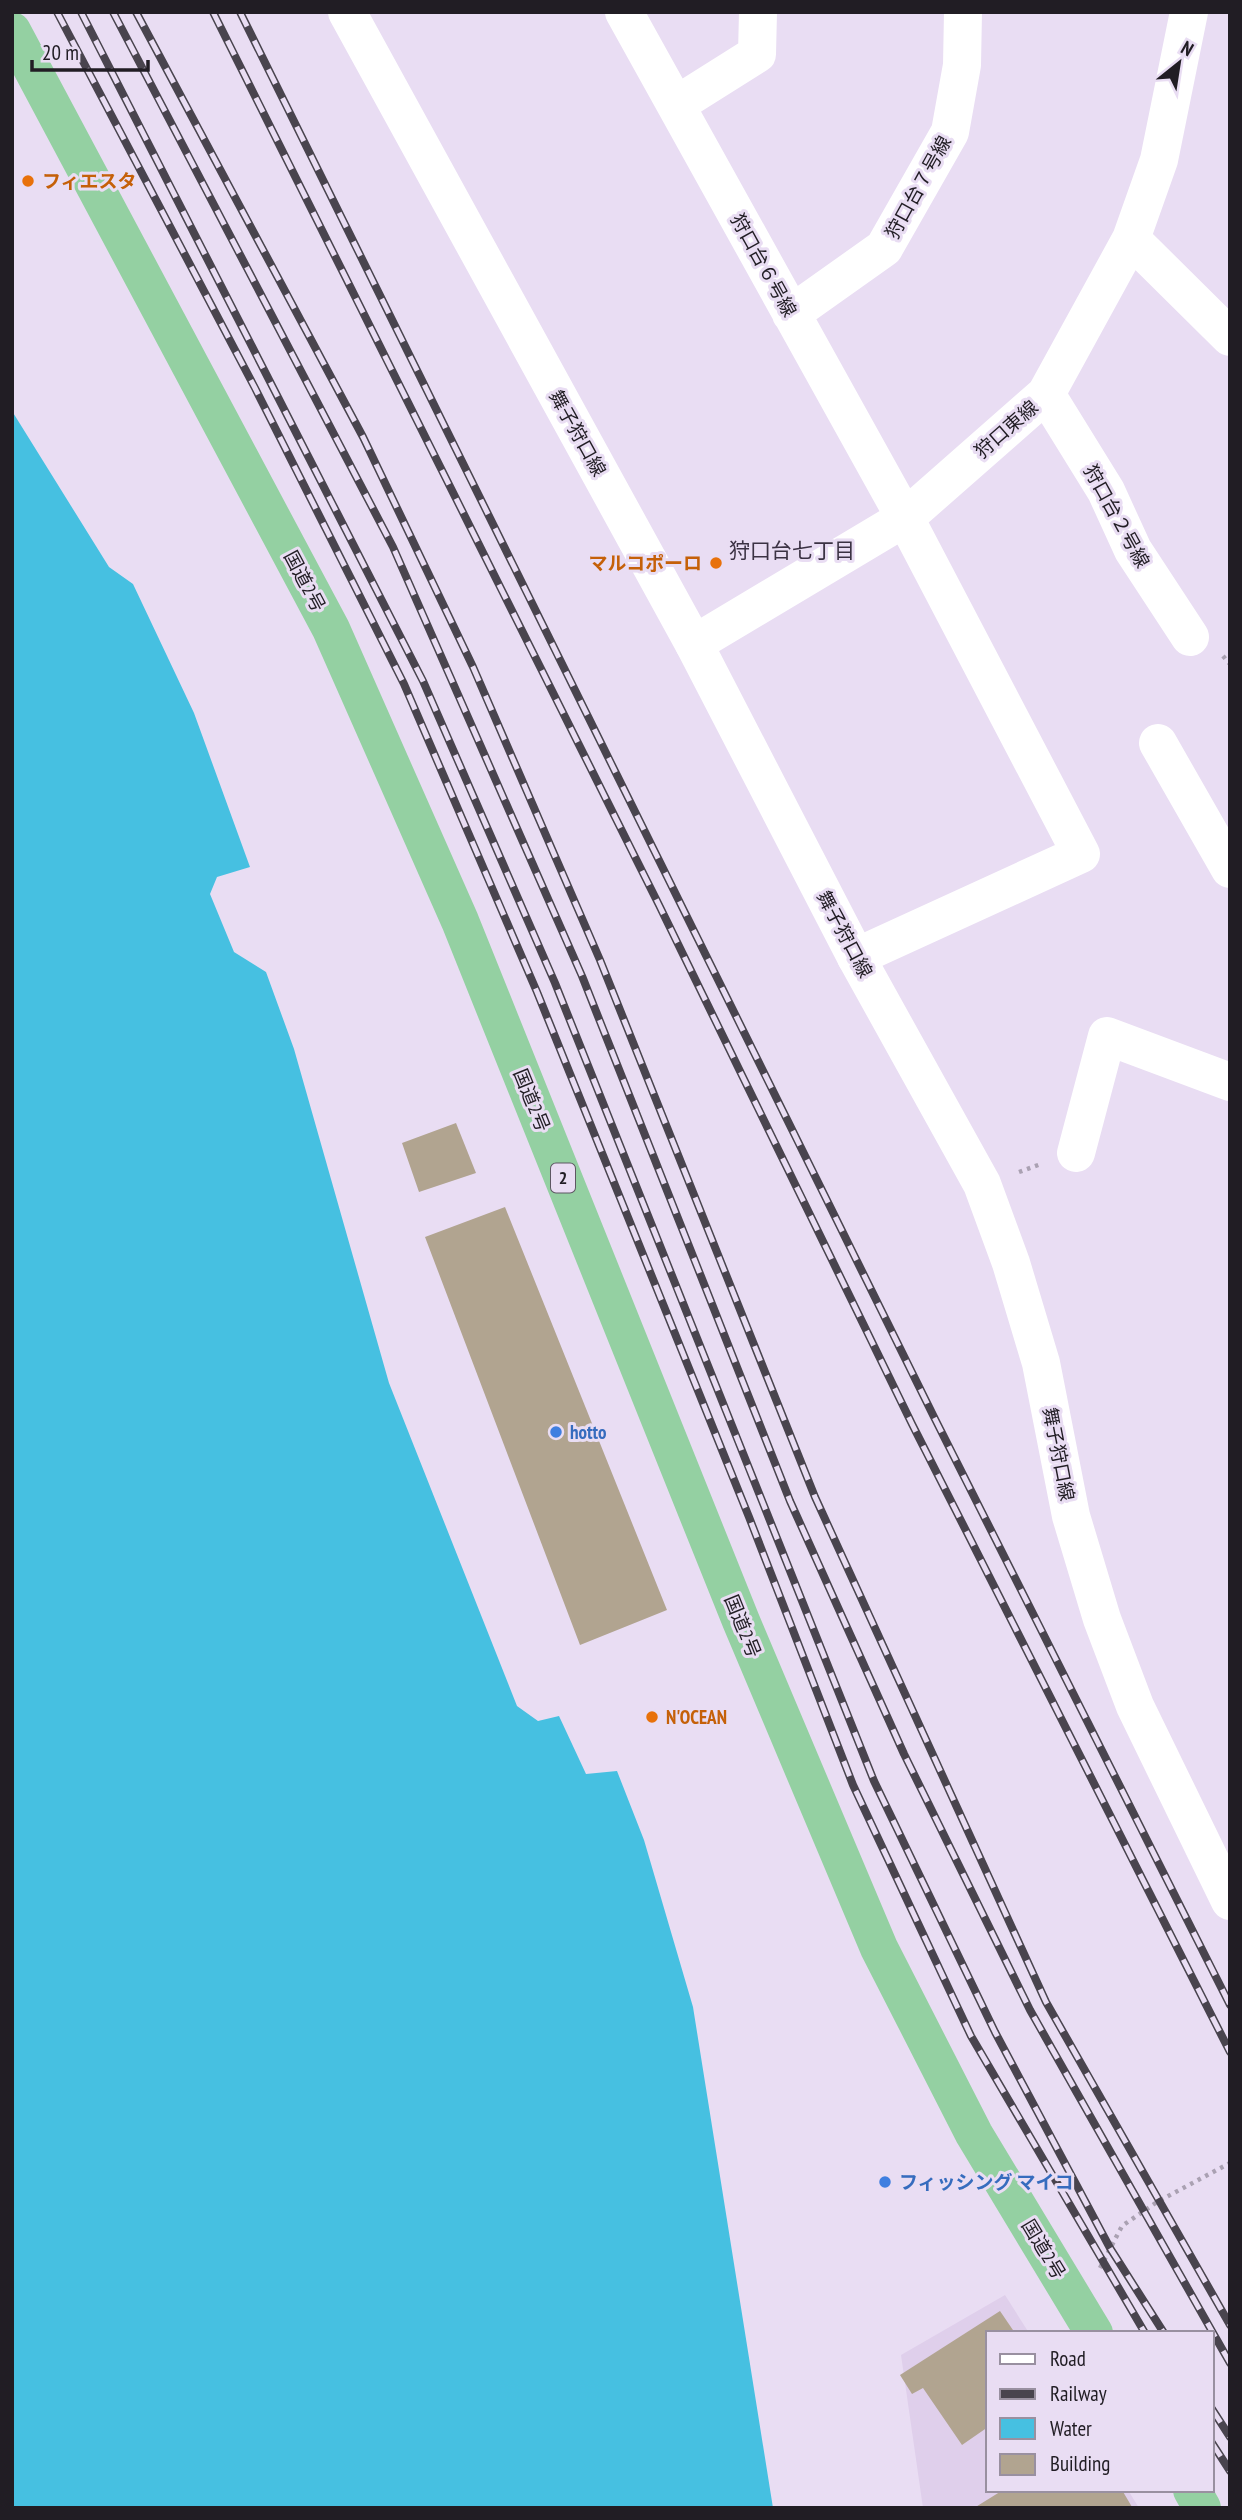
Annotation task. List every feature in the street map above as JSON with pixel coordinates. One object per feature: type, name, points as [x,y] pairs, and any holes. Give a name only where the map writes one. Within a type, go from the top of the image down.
[{"type":"highway","name":"国道2号","points":[[12,31],[331,629],[460,921],[741,1621],[879,1948],[974,2134],[1093,2331]]},
{"type":"highway","points":[[1193,2492],[1202,2508]]},
{"type":"street","name":"舞子狩口線","points":[[346,12],[694,644],[856,957],[982,1184],[1011,1263],[1041,1363],[1070,1516],[1102,1619],[1135,1706],[1230,1901]]},
{"type":"street","name":"狩口台６号線","points":[[624,12],[905,518],[1082,854],[856,957]]},
{"type":"street","points":[[676,105],[757,54],[758,12]]},
{"type":"street","name":"狩口台７号線","points":[[791,314],[884,248],[950,132],[962,65],[963,12]]},
{"type":"street","name":"狩口東線","points":[[694,644],[905,518],[1046,394],[1131,239],[1159,160],[1189,12]]},
{"type":"street","points":[[1131,239],[1230,337]]},
{"type":"street","name":"狩口台２号線","points":[[1046,394],[1106,491],[1133,550],[1190,637]]},
{"type":"street","points":[[1158,743],[1230,869]]},
{"type":"street","points":[[1076,1153],[1107,1036],[1230,1082]]},
{"type":"path","points":[[982,1184],[1076,1153]]},
{"type":"path","points":[[1094,2278],[1122,2226],[1157,2202],[1230,2164]]},
{"type":"shaded area","points":[[1005,2295],[1028,2331],[986,2331],[986,2492],[1129,2492],[1139,2508],[923,2508],[901,2355]]},
{"type":"water","points":[[12,411],[109,567],[133,584],[194,713],[250,867],[217,877],[210,894],[234,952],[266,972],[294,1049],[389,1383],[517,1706],[538,1721],[559,1716],[586,1774],[617,1771],[644,1840],[693,2007],[773,2508],[12,2508]]},
{"type":"building","points":[[456,1123],[476,1173],[419,1192],[402,1143]]},
{"type":"building","points":[[505,1207],[667,1610],[580,1645],[425,1237]]},
{"type":"building","points":[[1000,2311],[1014,2331],[986,2331],[986,2428],[962,2445],[923,2388],[912,2394],[900,2375]]},
{"type":"building","points":[[1000,2492],[1123,2492],[1132,2507],[974,2508]]},
{"type":"railway","points":[[57,12],[255,388],[404,684],[537,992],[749,1517],[853,1785],[971,2036],[1144,2331]]},
{"type":"railway","points":[[81,12],[423,681],[555,983],[874,1781],[995,2032],[1110,2248],[1163,2331]]},
{"type":"railway","points":[[113,12],[393,547],[582,976],[790,1501],[904,1754],[1030,2010],[1212,2331]]},
{"type":"railway","points":[[136,12],[363,437],[473,667],[600,960],[815,1497],[1046,2002],[1230,2325]]},
{"type":"railway","points":[[213,12],[659,905],[912,1424],[1230,2052]]},
{"type":"railway","points":[[240,12],[935,1419],[1230,2005]]},
{"type":"railway","points":[[1214,2335],[1230,2363]]},
{"type":"railway","points":[[1214,2412],[1230,2437]]},
{"type":"railway","points":[[1214,2446],[1230,2471]]},
{"type":"place","name":"フィエスタ","points":[[28,181]]},
{"type":"place","name":"マルコポーロ","points":[[716,563]]},
{"type":"place","name":"hotto","points":[[556,1432]]},
{"type":"place","name":"N'OCEAN","points":[[652,1717]]},
{"type":"place","name":"フィッシング マイコ","points":[[885,2182]]},
{"type":"district","name":"狩口台七丁目","points":[[792,551]]}]
